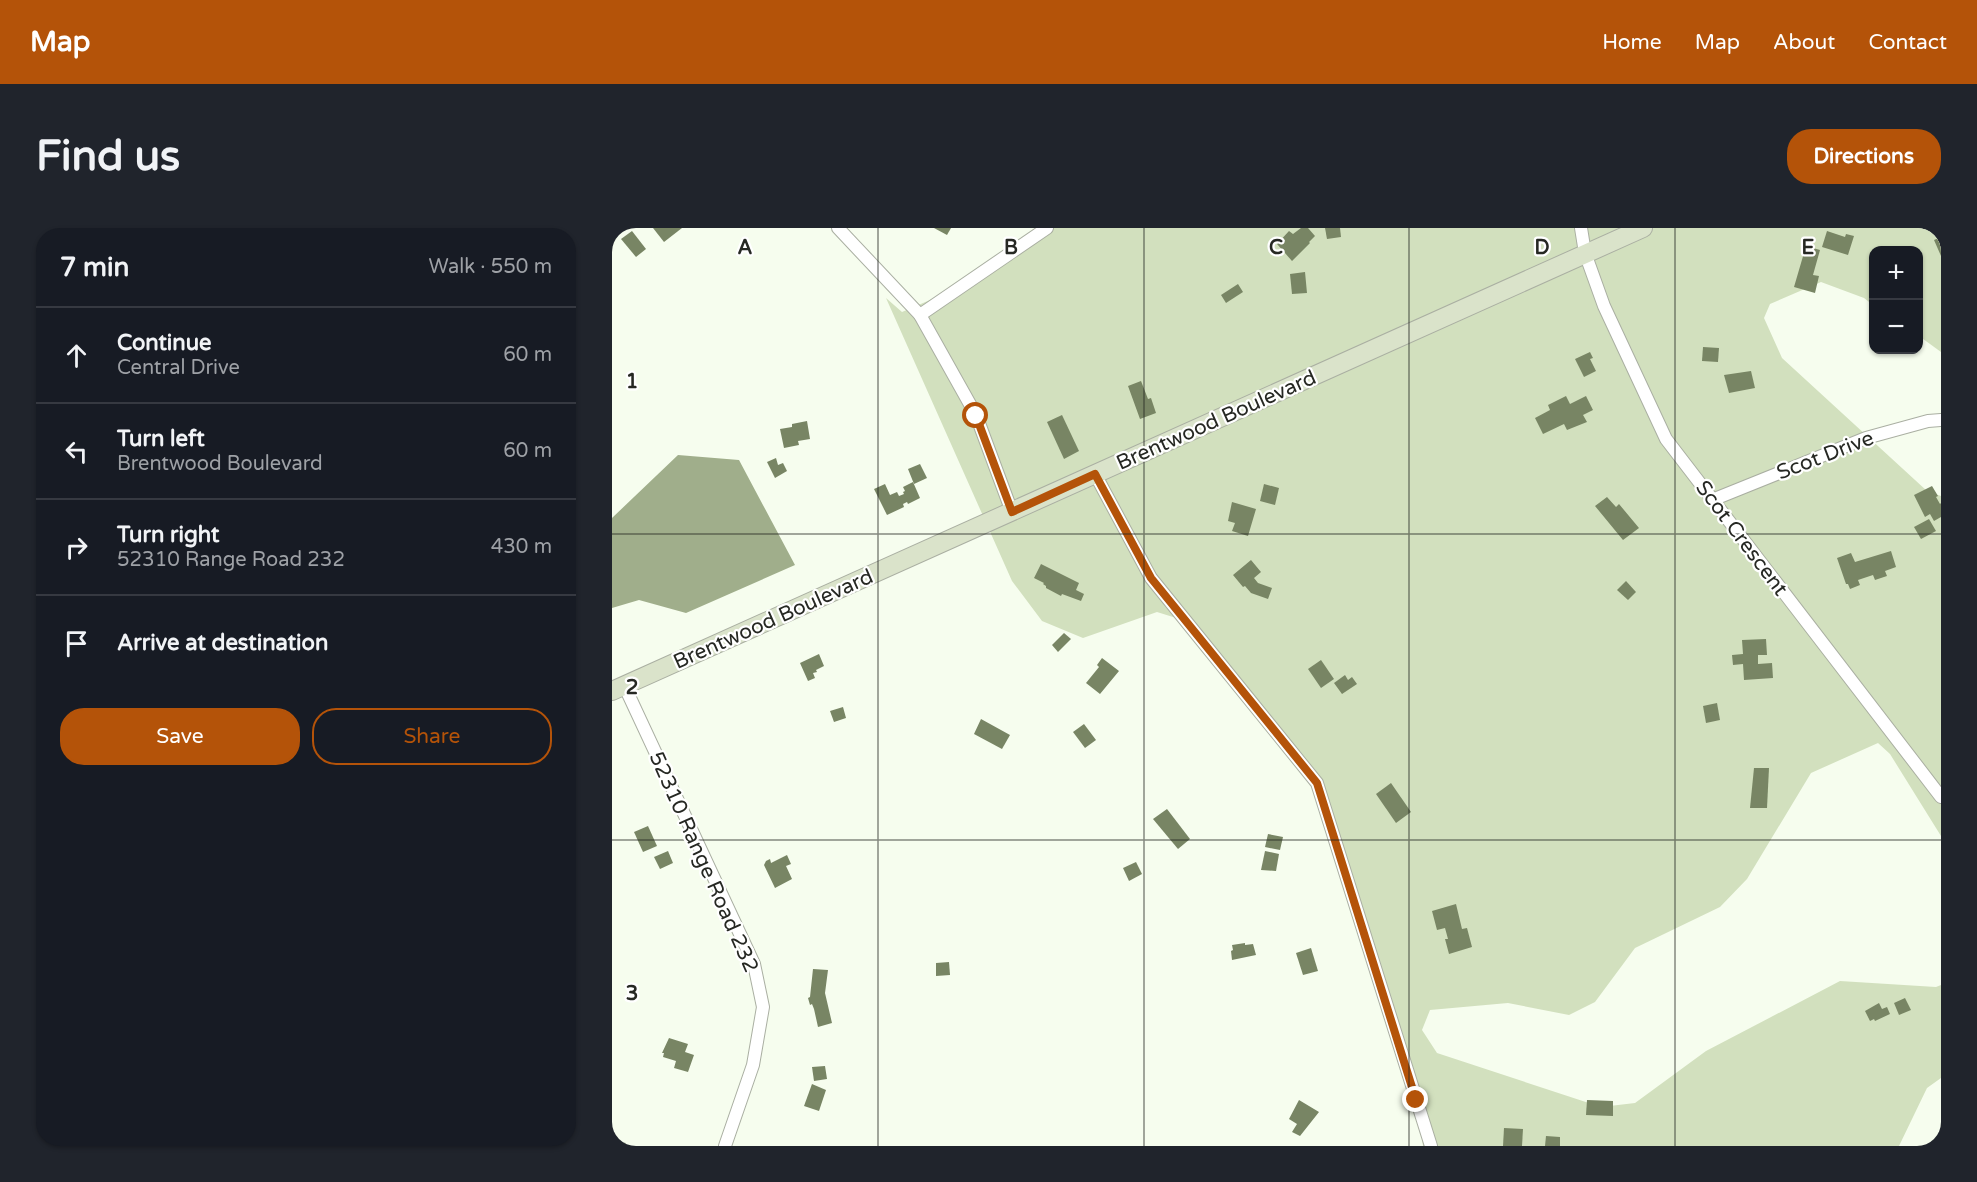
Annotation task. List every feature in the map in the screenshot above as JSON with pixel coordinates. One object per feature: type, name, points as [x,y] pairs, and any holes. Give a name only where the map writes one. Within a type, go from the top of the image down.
[{"type":"street","points":[[838,228],[920,315],[976,416],[1012,512]]},
{"type":"street","points":[[920,315],[1047,228]]},
{"type":"street","name":"Scot Crescent","points":[[1581,228],[1585,253],[1604,306],[1666,439],[1941,797]]},
{"type":"street","name":"Brentwood Boulevard","points":[[618,688],[1643,228]]},
{"type":"street","name":"Scot Drive","points":[[1712,500],[1866,438],[1928,421],[1941,420]]},
{"type":"street","points":[[1095,474],[1151,578],[1317,783],[1431,1146]]},
{"type":"street","name":"52310 Range Road 232","points":[[618,688],[754,964],[764,1007],[753,1065],[725,1146]]},
{"type":"shaded area","points":[[1037,228],[1941,228],[1941,352],[1923,339],[1923,246],[1869,246],[1869,302],[1821,282],[1770,304],[1764,318],[1782,358],[1927,491],[1941,496],[1941,836],[1890,754],[1878,743],[1811,773],[1747,879],[1720,907],[1635,948],[1595,1002],[1569,1015],[1508,1003],[1430,1010],[1422,1030],[1437,1053],[1601,1107],[1635,1103],[1706,1051],[1840,981],[1936,987],[1941,985],[1941,1078],[1927,1088],[1899,1146],[1423,1146],[1417,1094],[1307,763],[1189,622],[1157,612],[1083,638],[1042,621],[1012,581],[886,298],[902,312],[965,285]]},
{"type":"shaded area","points":[[678,455],[739,460],[795,565],[686,613],[639,600],[612,608],[612,518]]},
{"type":"building","points":[[653,228],[682,228],[664,242]]},
{"type":"building","points":[[934,228],[951,228],[947,235]]},
{"type":"building","points":[[1301,228],[1308,228],[1315,236],[1292,261],[1277,244],[1289,231],[1293,234]]},
{"type":"building","points":[[1325,228],[1340,228],[1341,237],[1327,239]]},
{"type":"building","points":[[632,231],[646,249],[636,257],[621,239]]},
{"type":"building","points":[[1827,231],[1845,237],[1846,234],[1854,236],[1848,255],[1822,247]]},
{"type":"building","points":[[1941,237],[1941,256],[1934,240]]},
{"type":"building","points":[[1806,246],[1820,250],[1813,275],[1819,276],[1815,293],[1794,287]]},
{"type":"building","points":[[1305,272],[1307,293],[1292,294],[1290,274]]},
{"type":"building","points":[[1238,284],[1243,292],[1226,303],[1221,295]]},
{"type":"building","points":[[1703,347],[1719,348],[1718,362],[1702,361]]},
{"type":"building","points":[[1590,352],[1593,358],[1590,359],[1596,371],[1584,377],[1575,359]]},
{"type":"building","points":[[1751,371],[1755,388],[1729,393],[1724,375]]},
{"type":"building","points":[[1141,381],[1148,399],[1151,398],[1156,413],[1140,419],[1128,386]]},
{"type":"building","points":[[1566,396],[1570,404],[1586,396],[1593,410],[1583,415],[1587,422],[1567,430],[1564,424],[1543,434],[1535,418],[1550,410],[1548,405]]},
{"type":"building","points":[[1062,415],[1079,451],[1064,459],[1047,422]]},
{"type":"building","points":[[807,421],[810,439],[798,441],[799,445],[784,448],[780,429]]},
{"type":"building","points":[[776,458],[778,465],[783,463],[787,471],[775,478],[767,462]]},
{"type":"building","points":[[920,464],[927,478],[914,484],[908,469]]},
{"type":"building","points":[[913,482],[920,498],[903,504],[904,507],[887,515],[874,489],[885,484],[890,495],[897,492],[899,496],[904,494],[903,487]]},
{"type":"building","points":[[1264,484],[1279,488],[1275,505],[1260,501]]},
{"type":"building","points":[[1932,486],[1941,503],[1941,517],[1934,521],[1930,514],[1925,517],[1914,495]]},
{"type":"building","points":[[1607,497],[1616,507],[1619,504],[1639,528],[1623,540],[1595,506]]},
{"type":"building","points":[[1232,502],[1256,509],[1248,536],[1232,531],[1235,523],[1228,521]]},
{"type":"building","points":[[1929,519],[1936,531],[1921,539],[1914,527]]},
{"type":"building","points":[[1891,551],[1896,567],[1885,571],[1887,576],[1875,580],[1873,575],[1858,580],[1860,585],[1850,589],[1837,558],[1851,553],[1855,562]]},
{"type":"building","points":[[1251,560],[1261,572],[1254,578],[1258,583],[1272,588],[1268,599],[1251,593],[1233,575]]},
{"type":"building","points":[[1041,564],[1079,583],[1076,590],[1084,594],[1081,601],[1062,594],[1061,596],[1034,578]]},
{"type":"building","points":[[1626,581],[1636,592],[1628,600],[1617,590]]},
{"type":"building","points":[[1064,633],[1071,639],[1058,652],[1052,645]]},
{"type":"building","points":[[1766,639],[1767,655],[1758,655],[1758,664],[1772,663],[1773,678],[1744,680],[1743,664],[1733,665],[1732,655],[1743,654],[1742,640]]},
{"type":"building","points":[[819,654],[824,666],[813,673],[815,678],[808,681],[800,663]]},
{"type":"building","points":[[1102,658],[1119,671],[1100,694],[1086,683],[1099,667],[1097,665]]},
{"type":"building","points":[[1321,660],[1334,679],[1321,688],[1308,669]]},
{"type":"building","points":[[1345,675],[1348,680],[1352,677],[1357,684],[1342,694],[1334,683]]},
{"type":"building","points":[[1717,703],[1720,720],[1706,723],[1703,706]]},
{"type":"building","points":[[843,707],[846,718],[834,722],[830,711]]},
{"type":"building","points":[[981,719],[1010,735],[1002,749],[974,734]]},
{"type":"building","points":[[1084,724],[1096,740],[1085,748],[1073,732]]},
{"type":"building","points":[[1754,768],[1769,768],[1767,808],[1750,808]]},
{"type":"building","points":[[1391,783],[1411,812],[1396,823],[1376,794]]},
{"type":"building","points":[[1167,809],[1190,839],[1178,849],[1153,819]]},
{"type":"building","points":[[648,826],[657,846],[643,852],[634,832]]},
{"type":"building","points":[[1268,834],[1283,837],[1280,850],[1265,847]]},
{"type":"building","points":[[668,851],[673,863],[660,869],[654,857]]},
{"type":"building","points":[[1265,851],[1279,854],[1276,871],[1261,870]]},
{"type":"building","points":[[787,855],[791,864],[786,866],[792,879],[775,888],[764,865],[770,859],[771,863]]},
{"type":"building","points":[[1136,862],[1142,874],[1129,881],[1123,868]]},
{"type":"building","points":[[1456,904],[1462,929],[1467,928],[1472,947],[1449,954],[1445,928],[1437,930],[1432,911]]},
{"type":"building","points":[[1245,943],[1245,945],[1253,944],[1256,955],[1232,960],[1232,945]]},
{"type":"building","points":[[1311,948],[1318,971],[1303,975],[1296,953]]},
{"type":"building","points":[[949,962],[950,975],[936,976],[936,963]]},
{"type":"building","points":[[813,969],[828,970],[825,993],[832,1023],[818,1027],[814,1009],[808,998],[810,997]]},
{"type":"building","points":[[1905,998],[1911,1010],[1899,1015],[1894,1003]]},
{"type":"building","points":[[1879,1003],[1882,1009],[1887,1007],[1890,1014],[1870,1021],[1865,1011]]},
{"type":"building","points":[[669,1038],[688,1044],[685,1052],[694,1055],[688,1072],[674,1068],[676,1061],[663,1057],[664,1053],[662,1053]]},
{"type":"building","points":[[825,1066],[827,1079],[814,1081],[812,1067]]},
{"type":"building","points":[[812,1084],[826,1090],[819,1111],[804,1106]]},
{"type":"building","points":[[1299,1100],[1319,1112],[1300,1136],[1292,1132],[1297,1124],[1289,1119]]},
{"type":"building","points":[[1587,1100],[1613,1101],[1613,1116],[1586,1115]]},
{"type":"building","points":[[1504,1128],[1523,1129],[1522,1146],[1503,1146]]},
{"type":"building","points":[[1546,1136],[1560,1137],[1560,1146],[1545,1146]]},
{"type":"building","points":[[612,1141],[626,1143],[625,1146],[612,1146]]},
{"type":"route","points":[[976,416],[1012,512],[1095,474],[1151,578],[1317,783],[1416,1100]]}]
